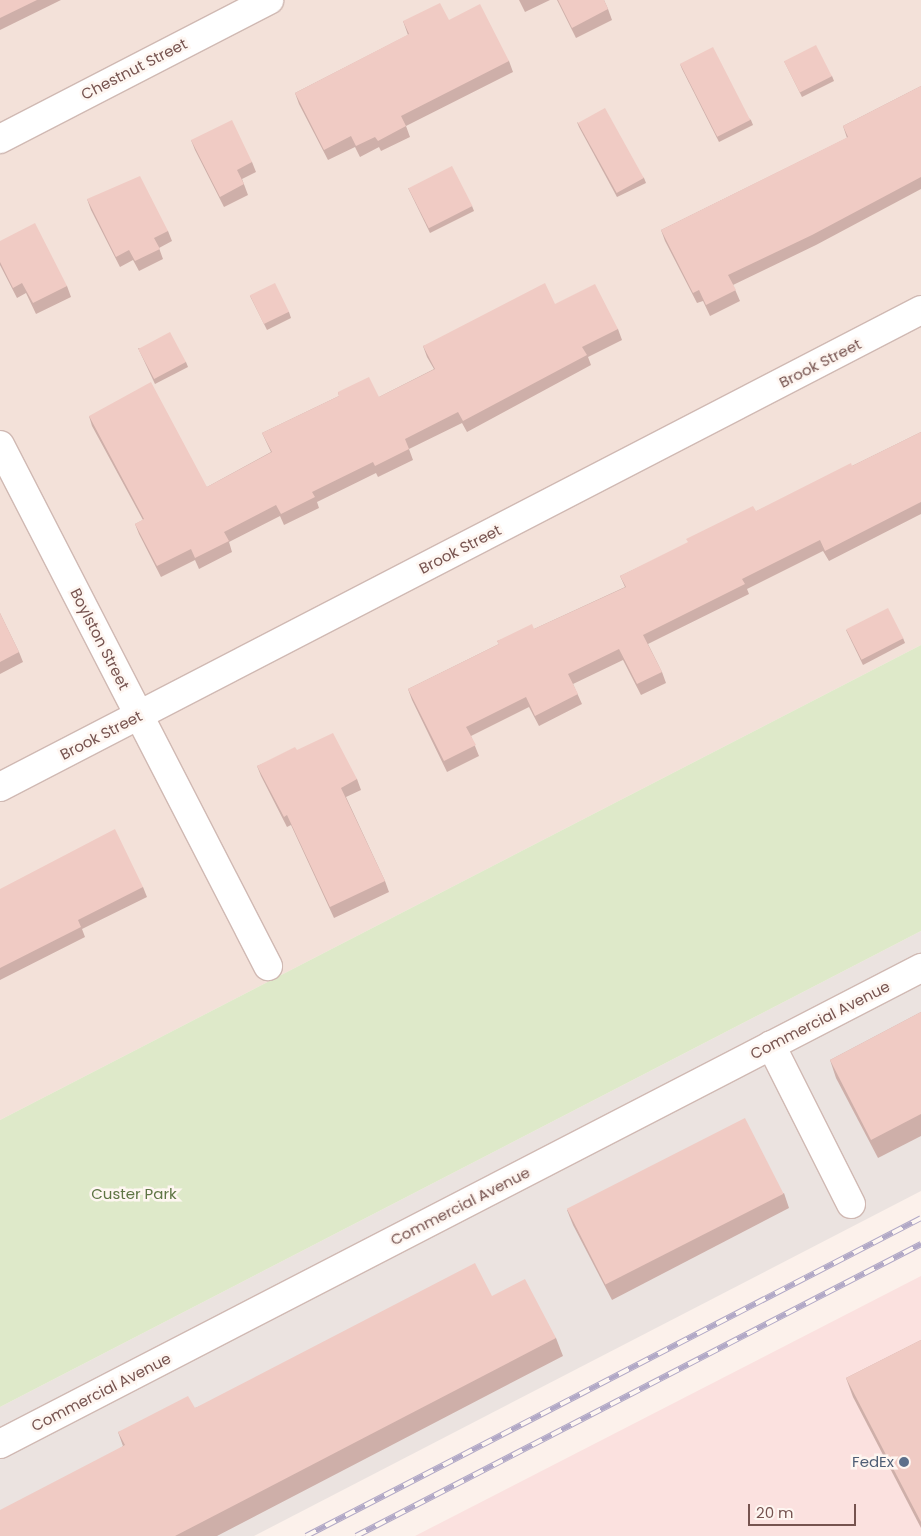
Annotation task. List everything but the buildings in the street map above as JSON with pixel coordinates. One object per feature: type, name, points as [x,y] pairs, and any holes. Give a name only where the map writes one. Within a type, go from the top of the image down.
[{"type":"street","name":"Chestnut Street","points":[[0,139],[268,0]]},
{"type":"street","name":"Brook Street","points":[[0,787],[921,310]]},
{"type":"street","name":"Boylston Street","points":[[0,445],[268,966]]},
{"type":"street","name":"Commercial Avenue","points":[[0,1444],[921,968]]},
{"type":"street","points":[[771,1045],[851,1204]]},
{"type":"shaded area","points":[[0,0],[921,0],[921,645],[0,1120]]},
{"type":"shaded area","points":[[921,931],[921,1191],[254,1536],[0,1536],[0,1407]]},
{"type":"shaded area","points":[[921,1276],[921,1536],[415,1536]]},
{"type":"green space","name":"Custer Park","points":[[921,645],[921,931],[0,1407],[0,1120]]},
{"type":"railway","points":[[306,1536],[921,1218]]},
{"type":"railway","points":[[356,1536],[921,1244]]},
{"type":"place","name":"FedEx","points":[[904,1462]]}]
